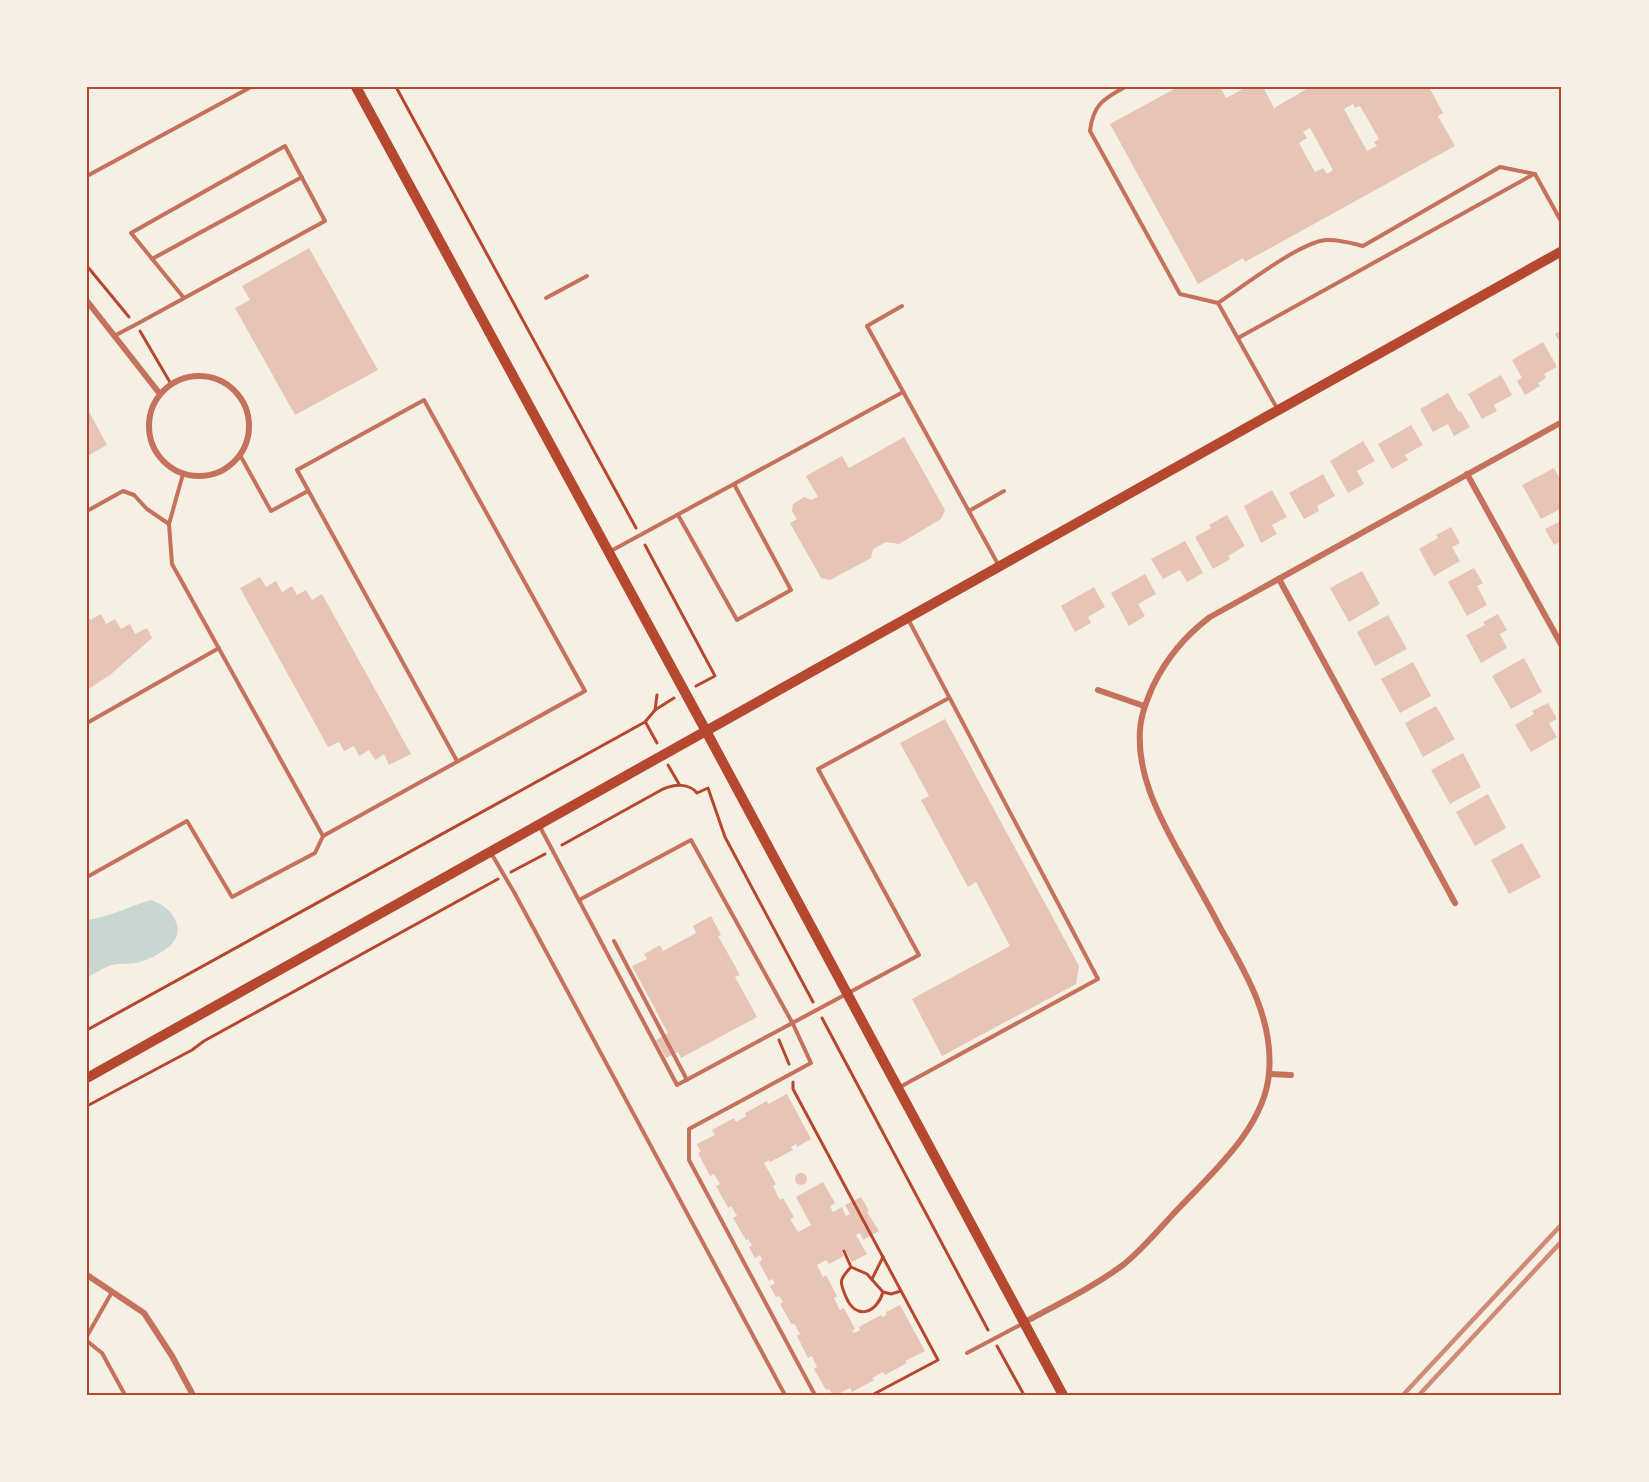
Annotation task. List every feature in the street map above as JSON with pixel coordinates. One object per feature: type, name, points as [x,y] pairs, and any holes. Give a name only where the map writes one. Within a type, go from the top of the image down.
[{"type":"main road","points":[[356,87],[1064,1395]]},
{"type":"main road","points":[[87,1078],[1562,251]]},
{"type":"street","points":[[87,301],[160,394]]},
{"type":"street","points":[[204,376],[220,381],[235,391],[245,405],[249,422],[248,439],[240,455],[229,467],[215,474],[199,477],[183,474],[169,466],[158,455],[151,440],[148,424],[152,408],[160,394],[171,384],[187,377],[204,376]]},
{"type":"street","points":[[1025,1322],[1107,1276],[1145,1244],[1231,1153],[1256,1115],[1269,1074],[1266,1029],[1254,992],[1150,797],[1140,750],[1140,728],[1144,706],[1158,675],[1194,629],[1210,617],[1562,422]]},
{"type":"street","points":[[1467,474],[1562,646]]},
{"type":"street","points":[[1279,579],[1455,903]]},
{"type":"street","points":[[1098,690],[1144,706]]},
{"type":"street","points":[[1269,1074],[1290,1075]]},
{"type":"street","points":[[87,1275],[144,1313],[172,1356],[193,1395]]},
{"type":"lane","points":[[87,176],[251,87]]},
{"type":"lane","points":[[1125,87],[1106,97],[1092,114],[1090,131],[1180,294],[1218,303],[1304,246],[1325,240],[1344,241],[1363,246],[1500,167],[1535,174],[1562,223]]},
{"type":"lane","points":[[114,336],[184,298],[325,221],[285,146],[131,233],[184,298]]},
{"type":"lane","points":[[1238,338],[1535,174]]},
{"type":"lane","points":[[152,259],[302,177]]},
{"type":"lane","points":[[546,298],[587,276]]},
{"type":"lane","points":[[1218,303],[1278,410]]},
{"type":"lane","points":[[902,306],[867,326],[1000,567]]},
{"type":"lane","points":[[608,553],[903,392]]},
{"type":"lane","points":[[87,877],[187,821],[232,897],[315,853],[323,836],[585,691],[424,400],[297,470],[457,761]]},
{"type":"lane","points":[[240,455],[271,511],[308,491]]},
{"type":"lane","points":[[183,474],[169,524],[172,564],[323,836]]},
{"type":"lane","points":[[678,515],[737,620],[776,599],[791,590],[734,484]]},
{"type":"lane","points":[[87,511],[123,491],[134,495],[147,509],[169,524]]},
{"type":"lane","points":[[969,511],[1004,491]]},
{"type":"lane","points":[[899,1088],[1098,979],[907,618]]},
{"type":"lane","points":[[87,723],[219,648]]},
{"type":"lane","points":[[539,825],[677,1085],[919,955],[818,769],[949,698]]},
{"type":"lane","points":[[579,900],[691,840],[793,1024],[811,1063],[689,1129],[689,1160],[815,1395]]},
{"type":"lane","points":[[490,852],[514,892],[785,1395]]},
{"type":"lane","points":[[614,941],[687,1080]]},
{"type":"lane","points":[[112,1292],[87,1338],[102,1353],[125,1395]]},
{"type":"lane","points":[[967,1353],[1025,1322]]},
{"type":"path","points":[[396,87],[715,676]]},
{"type":"path","points":[[87,1030],[645,722],[654,710],[657,695]]},
{"type":"path","points":[[776,1033],[789,1063],[793,1089],[938,1360],[872,1395]]},
{"type":"path","points":[[844,1251],[851,1267],[872,1279],[883,1292],[891,1294],[901,1291]]},
{"type":"path","points":[[872,1279],[883,1257]]},
{"type":"path","points":[[851,1267],[842,1279],[840,1287],[852,1309],[860,1312],[871,1310],[883,1292]]},
{"type":"shaded area","points":[[151,900],[167,909],[175,920],[178,932],[171,945],[150,958],[136,963],[112,965],[87,978],[87,920]]},
{"type":"building","points":[[1178,87],[1220,87],[1226,98],[1247,87],[1263,87],[1274,108],[1310,87],[1429,87],[1443,113],[1438,116],[1455,146],[1245,262],[1243,258],[1198,284],[1110,124]],"holes":[[[1353,104],[1355,108],[1360,106],[1379,139],[1374,142],[1377,146],[1367,151],[1344,109]],[[1310,128],[1333,170],[1327,174],[1323,168],[1315,172],[1299,143],[1307,138],[1303,132]]]},
{"type":"building","points":[[309,248],[378,370],[295,415],[235,308],[250,300],[242,286]]},
{"type":"building","points":[[1562,330],[1562,346],[1555,334]]},
{"type":"building","points":[[1543,342],[1557,367],[1544,374],[1546,378],[1538,383],[1540,386],[1525,395],[1517,381],[1522,378],[1512,360]]},
{"type":"building","points":[[1501,375],[1512,395],[1494,405],[1497,411],[1482,419],[1468,394]]},
{"type":"building","points":[[1448,393],[1470,427],[1454,436],[1448,424],[1433,432],[1420,409]]},
{"type":"building","points":[[87,408],[107,445],[87,456]]},
{"type":"building","points":[[1411,425],[1423,445],[1405,455],[1408,460],[1392,469],[1378,444]]},
{"type":"building","points":[[904,437],[945,510],[941,519],[899,544],[886,542],[873,549],[871,558],[830,580],[821,578],[790,523],[797,519],[792,511],[793,504],[804,497],[811,500],[818,497],[806,476],[842,456],[849,468]]},
{"type":"building","points":[[1363,441],[1375,461],[1357,471],[1364,484],[1348,493],[1330,461]]},
{"type":"building","points":[[1554,468],[1562,483],[1562,508],[1541,519],[1522,485]]},
{"type":"building","points":[[1323,474],[1335,496],[1317,506],[1319,511],[1304,519],[1289,493]]},
{"type":"building","points":[[1272,490],[1287,517],[1272,525],[1277,534],[1261,543],[1244,506]]},
{"type":"building","points":[[1227,515],[1245,546],[1228,556],[1230,559],[1213,569],[1195,537],[1211,528],[1209,525]]},
{"type":"building","points":[[1561,521],[1562,541],[1554,545],[1545,529]]},
{"type":"building","points":[[1451,527],[1460,543],[1452,547],[1460,561],[1434,576],[1419,549],[1438,538],[1436,535]]},
{"type":"building","points":[[1185,541],[1203,573],[1187,582],[1180,570],[1163,579],[1151,559]]},
{"type":"building","points":[[1474,568],[1483,583],[1477,586],[1487,605],[1467,616],[1448,582]]},
{"type":"building","points":[[1362,571],[1380,604],[1349,622],[1330,588]]},
{"type":"building","points":[[1145,574],[1156,594],[1138,604],[1145,616],[1129,626],[1111,593]]},
{"type":"building","points":[[260,577],[266,587],[276,581],[282,592],[292,586],[297,595],[306,590],[312,600],[322,594],[411,754],[389,765],[384,754],[375,760],[369,750],[359,756],[354,746],[344,751],[339,742],[328,747],[240,588]]},
{"type":"building","points":[[1094,587],[1105,607],[1088,617],[1091,623],[1075,632],[1061,606]]},
{"type":"building","points":[[87,614],[90,620],[101,614],[106,624],[115,619],[121,629],[130,624],[135,634],[147,628],[152,638],[110,675],[87,690]]},
{"type":"building","points":[[1498,614],[1507,630],[1500,634],[1507,648],[1481,663],[1466,635],[1485,625],[1483,622]]},
{"type":"building","points":[[1388,615],[1407,649],[1375,666],[1357,632]]},
{"type":"building","points":[[1524,658],[1542,692],[1511,709],[1492,676]]},
{"type":"building","points":[[1413,662],[1431,696],[1400,713],[1381,679]]},
{"type":"building","points":[[1548,703],[1557,719],[1549,723],[1557,737],[1531,752],[1515,725],[1534,714],[1532,711]]},
{"type":"building","points":[[1436,706],[1455,739],[1423,757],[1405,723]]},
{"type":"building","points":[[945,719],[1079,966],[1076,984],[942,1056],[912,999],[1010,946],[976,882],[968,887],[921,800],[929,796],[900,743]]},
{"type":"building","points":[[1463,753],[1481,787],[1450,804],[1431,770]]},
{"type":"building","points":[[1488,794],[1506,828],[1475,846],[1456,812]]},
{"type":"building","points":[[1522,843],[1541,877],[1509,894],[1491,860]]},
{"type":"building","points":[[711,916],[721,935],[718,936],[740,975],[735,977],[757,1017],[681,1058],[678,1052],[666,1058],[656,1040],[668,1033],[632,966],[647,959],[644,954],[660,945],[663,951],[696,933],[693,926]]},
{"type":"building","points":[[787,1094],[811,1139],[797,1147],[796,1144],[791,1147],[793,1150],[764,1163],[776,1184],[773,1186],[780,1200],[783,1198],[794,1217],[790,1219],[798,1232],[811,1225],[796,1197],[823,1182],[835,1203],[830,1206],[833,1212],[842,1207],[846,1216],[850,1214],[845,1205],[861,1197],[879,1231],[863,1240],[860,1233],[856,1235],[867,1254],[852,1262],[845,1250],[842,1252],[844,1256],[829,1264],[826,1260],[817,1265],[823,1277],[826,1275],[837,1296],[834,1298],[840,1310],[844,1308],[855,1329],[852,1331],[854,1333],[860,1330],[859,1327],[881,1315],[882,1317],[887,1315],[886,1312],[900,1305],[925,1351],[885,1375],[883,1372],[872,1378],[874,1380],[852,1392],[850,1388],[833,1395],[829,1389],[826,1390],[814,1369],[817,1367],[812,1356],[808,1358],[797,1336],[800,1334],[780,1304],[783,1302],[779,1296],[776,1297],[770,1286],[775,1283],[772,1279],[769,1281],[759,1262],[762,1260],[760,1255],[755,1258],[749,1247],[752,1245],[748,1239],[746,1240],[733,1218],[737,1216],[731,1206],[728,1208],[716,1186],[720,1184],[714,1174],[710,1176],[698,1153],[701,1152],[697,1144],[715,1135],[712,1130],[734,1118],[736,1122],[746,1116],[745,1113],[767,1101],[768,1104]]},
{"type":"building","points":[[801,1173],[807,1179],[801,1185],[795,1179]]},
{"type":"railway","points":[[1403,1395],[1562,1224]]},
{"type":"railway","points":[[1419,1395],[1562,1241]]}]
